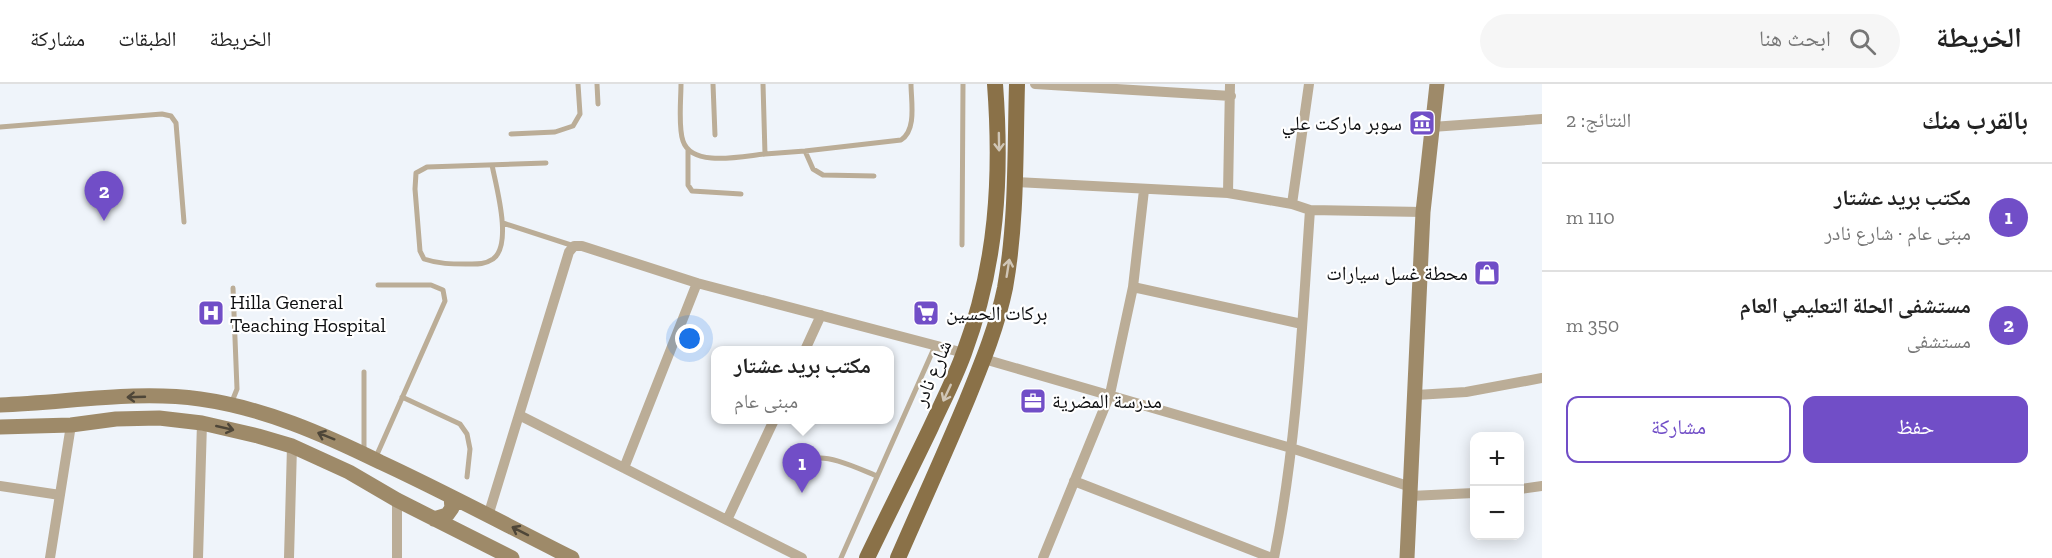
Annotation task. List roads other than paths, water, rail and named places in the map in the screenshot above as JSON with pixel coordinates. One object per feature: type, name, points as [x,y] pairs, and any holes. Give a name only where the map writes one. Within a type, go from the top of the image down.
[{"type":"main road","name":"شارع نادر","points":[[867,558],[918,454],[964,352],[980,302],[997,212],[999,138],[995,84]]},
{"type":"main road","points":[[898,558],[940,466],[984,359],[1004,290],[1010,254],[1017,84]]},
{"type":"main road","points":[[918,454],[924,464],[940,466]]},
{"type":"main road","points":[[898,495],[909,495],[921,505]]},
{"type":"street","points":[[1035,84],[1231,96]]},
{"type":"street","points":[[1228,193],[1230,84]]},
{"type":"street","points":[[1292,204],[1310,84]]},
{"type":"street","points":[[1407,558],[1423,212],[1437,84]]},
{"type":"street","points":[[1432,127],[1542,119]]},
{"type":"street","points":[[1014,182],[1228,193],[1292,204],[1310,210],[1423,212]]},
{"type":"street","points":[[1043,558],[1110,394],[1133,287],[1144,190]]},
{"type":"street","points":[[1074,481],[1273,558],[1285,505],[1310,210]]},
{"type":"street","points":[[482,512],[519,416],[569,252],[574,246],[582,246],[697,283],[964,352]]},
{"type":"street","points":[[624,468],[697,283]]},
{"type":"street","points":[[1133,287],[1302,324]]},
{"type":"street","points":[[807,346],[821,315]]},
{"type":"street","points":[[984,359],[1291,448],[1411,492],[1470,493]]},
{"type":"street","points":[[1416,395],[1466,392],[1542,378]]},
{"type":"street","points":[[0,405],[148,397],[200,399],[295,423],[369,456],[572,558]]},
{"type":"street","points":[[519,416],[802,558]]},
{"type":"street","points":[[0,427],[71,425],[116,419],[159,418],[202,423],[292,446],[349,472],[397,500],[462,533],[493,554],[512,558]]},
{"type":"street","points":[[198,558],[202,423]]},
{"type":"street","points":[[727,520],[772,424]]},
{"type":"street","points":[[50,558],[71,425]]},
{"type":"street","points":[[289,558],[292,446]]},
{"type":"street","points":[[0,486],[60,495]]},
{"type":"street","points":[[1524,488],[1542,486]]},
{"type":"street","points":[[434,519],[447,515],[452,508],[451,497]]},
{"type":"street","points":[[397,500],[397,558]]},
{"type":"street","points":[[462,533],[460,527],[462,518],[467,512],[482,512]]},
{"type":"lane","points":[[511,134],[555,132],[573,126],[580,114],[578,84]]},
{"type":"lane","points":[[597,84],[598,104]]},
{"type":"lane","points":[[681,84],[682,139],[687,150],[688,185],[692,191],[741,194]]},
{"type":"lane","points":[[713,84],[715,135]]},
{"type":"lane","points":[[764,84],[765,154]]},
{"type":"lane","points":[[687,150],[697,157],[711,158],[805,152],[901,141],[906,137],[911,122],[911,84]]},
{"type":"lane","points":[[962,245],[963,84]]},
{"type":"lane","points":[[0,127],[162,114],[171,116],[176,123],[184,222]]},
{"type":"lane","points":[[805,152],[813,168],[823,175],[874,176]]},
{"type":"lane","points":[[492,165],[502,223],[502,244],[495,258],[481,264],[439,264],[424,259],[420,251],[415,189],[416,172],[427,167],[546,163]]},
{"type":"lane","points":[[502,223],[574,246]]},
{"type":"lane","points":[[369,456],[402,397],[446,302],[443,290],[431,285],[378,285]]},
{"type":"lane","points":[[230,406],[237,389],[233,288]]},
{"type":"lane","points":[[840,558],[935,345]]},
{"type":"lane","points":[[364,372],[369,456]]},
{"type":"lane","points":[[402,397],[460,424],[467,434],[470,449],[467,477]]},
{"type":"lane","points":[[799,476],[809,461],[818,457],[831,459],[877,476]]},
{"type":"place","name":"سوبر ماركت علي","points":[[1422,123]]},
{"type":"place","name":"مستشفى الحلة التعليمي العام","points":[[104,221]]},
{"type":"place","name":"محطة غسل سيارات","points":[[1487,273]]},
{"type":"place","name":"Hilla General Teaching Hospital","points":[[211,313]]},
{"type":"place","name":"بركات الحسين","points":[[926,313]]},
{"type":"place","name":"مدرسة المضرية","points":[[1033,401]]},
{"type":"place","name":"مكتب بريد عشتار","points":[[802,493]]}]
